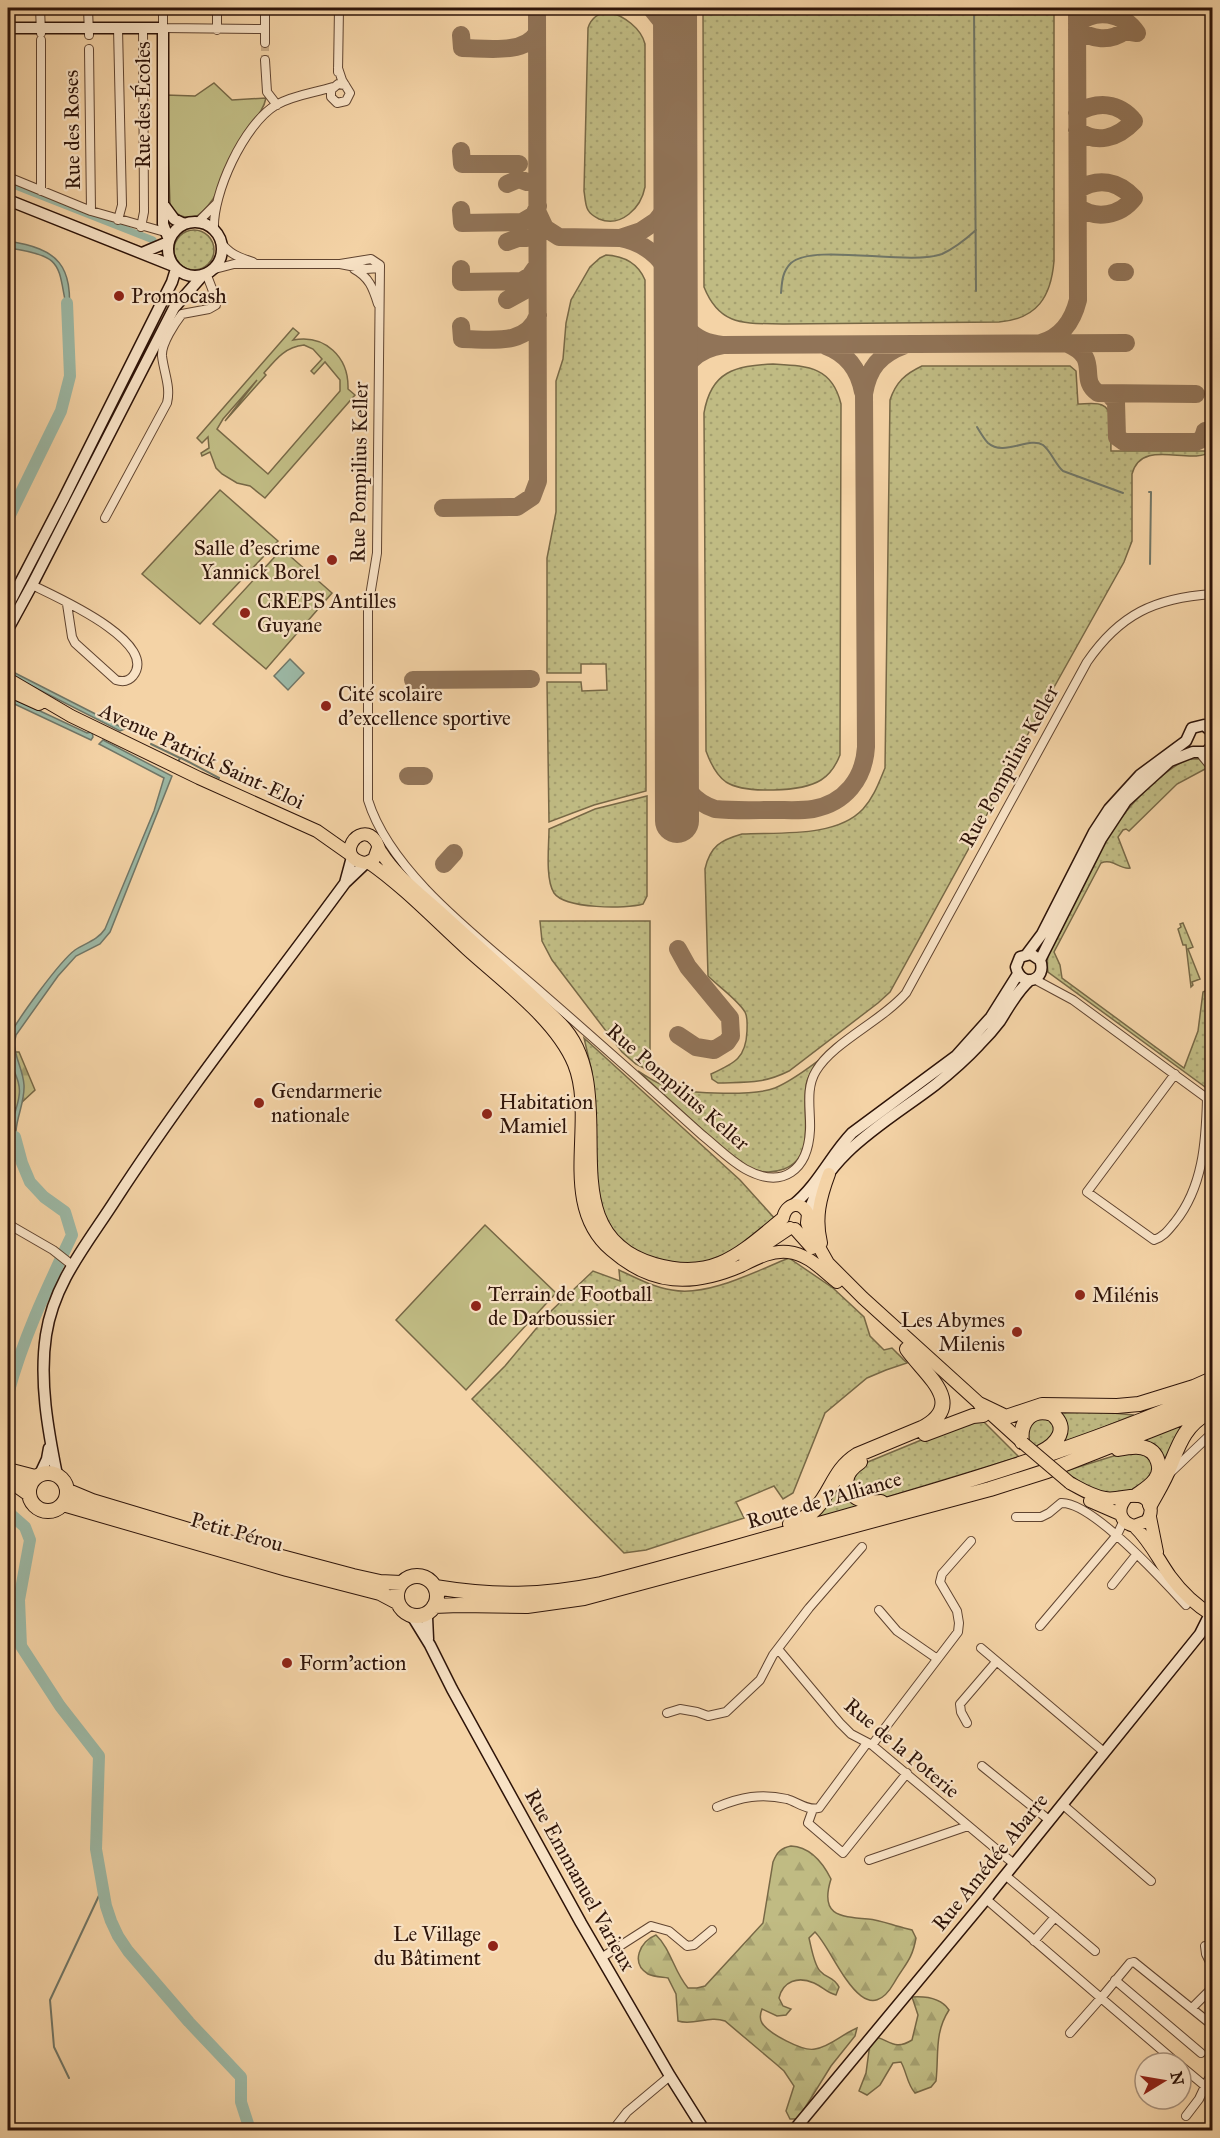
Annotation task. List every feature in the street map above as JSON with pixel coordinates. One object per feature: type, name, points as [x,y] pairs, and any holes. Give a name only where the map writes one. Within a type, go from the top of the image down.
[{"type":"highway","points":[[689,1560],[723,1546],[795,1523],[812,1514],[822,1503],[848,1461],[857,1455],[922,1428],[936,1419],[944,1404],[940,1391],[907,1349]]},
{"type":"highway","points":[[1131,1497],[1154,1482],[1159,1470],[1154,1454],[1138,1446],[1101,1455],[982,1495],[865,1502],[851,1495],[847,1486],[847,1478],[852,1469],[864,1460],[982,1410],[1006,1417],[1031,1407],[1048,1404],[1117,1406],[1139,1404],[1212,1379]]},
{"type":"highway","name":"Route de l'Alliance","points":[[432,1609],[527,1606],[584,1598],[922,1500],[1096,1438],[1212,1391]]},
{"type":"highway","name":"Route de l'Alliance","points":[[435,1587],[504,1595],[563,1592],[601,1584],[922,1500],[990,1489],[1047,1471],[1212,1406]]},
{"type":"highway","points":[[1150,1511],[1183,1435],[1202,1416],[1212,1411]]},
{"type":"highway","points":[[1010,1467],[1056,1443],[1060,1434],[1058,1420],[1048,1412],[1030,1415],[1023,1425],[1022,1444]]},
{"type":"highway","points":[[8,1470],[38,1476]]},
{"type":"highway","points":[[48,1472],[57,1474],[65,1482],[65,1498],[55,1510],[45,1511],[32,1503],[29,1494],[30,1485],[38,1476],[48,1472]]},
{"type":"highway","points":[[8,1479],[29,1494]]},
{"type":"highway","name":"Petit Pérou","points":[[65,1498],[92,1501],[367,1580],[401,1583]]},
{"type":"highway","name":"Petit Pérou","points":[[65,1498],[287,1569],[372,1591],[397,1602]]},
{"type":"highway","points":[[416,1575],[428,1578],[435,1587],[437,1600],[432,1609],[423,1615],[409,1615],[400,1608],[397,1602],[398,1589],[405,1579],[416,1575]]},
{"type":"main road","points":[[8,28],[40,35],[118,28],[163,28]]},
{"type":"main road","name":"Rue des Écoles","points":[[163,28],[162,203],[167,238]]},
{"type":"main road","points":[[8,200],[142,253],[186,275],[207,273]]},
{"type":"main road","points":[[162,203],[174,219],[184,224]]},
{"type":"main road","points":[[8,629],[174,308],[220,257],[220,241],[214,230],[198,222],[184,224],[167,238],[142,253]]},
{"type":"main road","points":[[8,606],[172,282],[173,267],[167,238]]},
{"type":"main road","name":"Avenue Patrick Saint-Eloi","points":[[8,679],[71,716],[317,831],[352,856]]},
{"type":"main road","name":"Avenue Patrick Saint-Eloi","points":[[8,690],[51,710],[71,716]]},
{"type":"main road","points":[[1035,977],[1023,979],[1018,974],[1016,967],[1018,960],[1027,954],[1042,934],[1094,832],[1109,809],[1140,775],[1186,741],[1189,730],[1196,726],[1211,728]]},
{"type":"main road","points":[[1186,738],[1188,745],[1204,750]]},
{"type":"main road","points":[[1040,960],[1101,839],[1126,801],[1164,765],[1176,758],[1204,750]]},
{"type":"main road","name":"Avenue Patrick Saint-Eloi","points":[[317,831],[354,838]]},
{"type":"main road","points":[[345,883],[352,856],[350,844],[360,835],[370,836],[401,877],[561,1024],[576,1044],[590,1087],[590,1174],[594,1199],[603,1226],[618,1244],[649,1263],[678,1270],[706,1268],[735,1257],[789,1225]]},
{"type":"main road","points":[[57,1474],[50,1436],[44,1367],[46,1334],[69,1262],[239,1025],[345,883],[376,856],[378,848]]},
{"type":"main road","points":[[352,856],[359,862],[367,863],[419,904],[542,1017],[565,1045],[575,1066],[580,1088],[582,1197],[595,1230],[604,1244],[628,1263],[644,1272],[669,1280],[694,1280],[709,1277],[767,1254],[788,1252],[808,1259],[848,1292]]},
{"type":"main road","points":[[789,1225],[800,1229],[807,1218],[813,1200],[829,1174],[860,1140],[934,1086],[961,1063],[999,1023],[1022,988],[1035,977],[1042,966],[1040,960],[1034,955],[1027,954]]},
{"type":"main road","points":[[1018,974],[991,1017],[974,1038],[937,1072],[852,1133],[839,1147],[811,1188],[785,1211],[789,1225],[805,1239],[826,1269],[907,1349],[1022,1444],[1077,1495],[1124,1525],[1157,1553],[1174,1582],[1212,1612]]},
{"type":"main road","points":[[829,1174],[820,1202],[818,1229],[823,1250],[838,1273]]},
{"type":"main road","points":[[793,1205],[802,1206],[823,1256],[838,1273],[982,1410]]},
{"type":"main road","points":[[729,1269],[789,1225]]},
{"type":"main road","points":[[38,1476],[47,1459],[50,1436]]},
{"type":"main road","points":[[1068,1485],[1101,1498],[1144,1498],[1150,1511],[1157,1553]]},
{"type":"main road","points":[[1124,1525],[1120,1508],[1131,1497]]},
{"type":"main road","points":[[1124,1525],[1143,1524],[1150,1511]]},
{"type":"main road","name":"Rue Emmanuel Varieux","points":[[430,1645],[426,1628],[427,1617],[432,1609]]},
{"type":"main road","name":"Rue Amédée Abarre","points":[[794,2130],[986,1899],[1200,1634],[1212,1612]]},
{"type":"main road","name":"Rue Emmanuel Varieux","points":[[409,1615],[414,1619],[430,1645],[601,1958],[704,2130]]},
{"type":"street","points":[[40,8],[41,190]]},
{"type":"street","points":[[88,8],[89,32]]},
{"type":"street","name":"Rue des Écoles","points":[[163,8],[163,28]]},
{"type":"street","points":[[217,8],[217,30]]},
{"type":"street","points":[[265,8],[265,43]]},
{"type":"street","points":[[331,97],[338,68],[339,8]]},
{"type":"street","points":[[118,28],[122,205],[118,220]]},
{"type":"street","points":[[141,227],[144,212],[142,28]]},
{"type":"street","points":[[163,28],[265,29]]},
{"type":"street","name":"Rue des Roses","points":[[89,49],[91,211]]},
{"type":"street","points":[[265,60],[267,92],[277,105]]},
{"type":"street","points":[[316,93],[331,97],[337,103],[346,101],[350,93],[338,68]]},
{"type":"street","points":[[214,230],[216,204],[232,164],[258,121],[277,105],[292,98],[345,85]]},
{"type":"street","points":[[8,177],[91,211],[167,238]]},
{"type":"street","points":[[198,222],[216,204]]},
{"type":"street","points":[[220,241],[235,256],[260,264]]},
{"type":"street","points":[[105,518],[167,403],[169,388],[162,357],[163,348],[182,314],[209,309],[216,305],[216,298],[207,273],[227,264],[340,264],[370,259],[380,266]]},
{"type":"street","points":[[340,264],[351,267],[380,266]]},
{"type":"street","name":"Rue Pompilius Keller","points":[[380,266],[377,553],[368,608],[368,800],[372,815],[395,853],[440,904],[710,1142],[735,1163],[759,1175],[767,1177],[788,1174],[804,1160],[808,1150],[810,1095],[814,1075],[829,1056],[891,1009],[906,993],[1100,644],[1136,614],[1151,605],[1168,600],[1212,594]]},
{"type":"street","name":"Rue Pompilius Keller","points":[[351,267],[362,273],[370,283],[379,306],[381,321]]},
{"type":"street","points":[[32,585],[102,622],[127,643],[138,663],[129,679],[116,680],[75,643],[67,604]]},
{"type":"street","points":[[1204,750],[1212,766]]},
{"type":"street","points":[[1035,977],[1057,990],[1175,1074],[1210,1100],[1204,1152],[1196,1182],[1185,1209],[1164,1235],[1154,1240],[1087,1192],[1175,1074]]},
{"type":"street","points":[[8,1224],[58,1253],[69,1262]]},
{"type":"street","points":[[1164,1478],[1212,1433]]},
{"type":"street","points":[[1016,1517],[1041,1516],[1049,1513],[1059,1504],[1068,1503],[1124,1525],[1136,1555],[1186,1605]]},
{"type":"street","points":[[1040,1626],[1124,1525]]},
{"type":"street","points":[[717,1807],[740,1798],[761,1796],[790,1800],[813,1809],[819,1808],[958,1632],[957,1611],[940,1582],[942,1574],[971,1541]]},
{"type":"street","points":[[667,1713],[680,1709],[708,1716],[726,1712],[760,1680],[773,1654],[862,1547]]},
{"type":"street","points":[[1112,1585],[1136,1555]]},
{"type":"street","points":[[879,1610],[897,1631],[936,1658]]},
{"type":"street","points":[[981,1648],[1104,1752]]},
{"type":"street","name":"Rue de la Poterie","points":[[778,1649],[851,1734],[870,1744],[907,1773],[1014,1864]]},
{"type":"street","points":[[967,1723],[961,1712],[960,1704],[996,1662]]},
{"type":"street","points":[[982,1766],[1049,1820]]},
{"type":"street","points":[[813,1809],[808,1823],[843,1853],[907,1773]]},
{"type":"street","points":[[1062,1804],[1150,1881]]},
{"type":"street","points":[[869,1860],[968,1826]]},
{"type":"street","points":[[1005,1875],[1095,1951]]},
{"type":"street","points":[[986,1899],[1163,2051]]},
{"type":"street","points":[[1034,1941],[1055,1917]]},
{"type":"street","points":[[601,1958],[651,1926],[669,1931],[687,1946],[694,1945],[712,1930]]},
{"type":"street","points":[[1205,1946],[1212,1966]]},
{"type":"street","points":[[1071,2033],[1130,1963],[1134,1962],[1212,2025]]},
{"type":"street","points":[[1115,1980],[1201,2053]]},
{"type":"street","points":[[1192,2008],[1212,1988]]},
{"type":"street","points":[[1186,2116],[1199,2099],[1212,2074]]},
{"type":"street","points":[[613,2130],[627,2112],[670,2076]]},
{"type":"street","points":[[1193,2076],[1205,2086]]},
{"type":"green space","points":[[703,8],[1054,8],[1054,261],[1049,285],[1040,304],[1023,316],[999,322],[757,323],[735,320],[718,310],[704,287]]},
{"type":"green space","points":[[609,12],[631,24],[640,33],[645,44],[645,187],[634,209],[615,221],[607,221],[593,215],[586,206],[584,191],[588,28],[596,17]]},
{"type":"green space","points":[[214,83],[232,100],[266,98],[259,113],[242,136],[224,179],[212,200],[197,216],[184,217],[177,214],[170,204],[166,95],[195,96]]},
{"type":"green space","points":[[194,230],[208,236],[214,250],[208,264],[194,270],[180,264],[174,250],[180,236]]},
{"type":"green space","points":[[606,255],[630,262],[645,280],[646,791],[594,805],[549,822],[547,682],[581,682],[582,691],[607,690],[606,664],[581,664],[581,673],[547,673],[547,558],[556,512],[556,381],[563,359],[566,323],[571,300],[590,267]]},
{"type":"green space","points":[[293,328],[299,333],[293,340],[315,341],[333,350],[344,367],[348,389],[355,395],[265,498],[250,486],[237,483],[222,474],[216,468],[210,452],[202,456],[201,453],[209,448],[208,437],[202,443],[197,438]],"holes":[[[304,345],[313,349],[322,359],[311,371],[314,374],[325,362],[340,380],[340,391],[268,474],[217,429],[257,380],[225,421],[266,375],[264,373],[281,354],[297,346]]]},
{"type":"green space","points":[[773,364],[816,370],[831,382],[841,404],[840,755],[828,775],[812,784],[788,789],[759,790],[726,782],[716,772],[706,751],[704,413],[712,388],[727,374],[736,369]]},
{"type":"green space","points":[[922,366],[1070,366],[1076,371],[1078,404],[1100,404],[1109,413],[1111,451],[1212,451],[1192,456],[1156,455],[1146,457],[1137,463],[1132,474],[1132,541],[1124,562],[1029,732],[980,828],[890,992],[789,1071],[763,1080],[718,1083],[712,1079],[711,1074],[733,1063],[741,1054],[746,1040],[747,1021],[742,1007],[708,976],[705,869],[713,849],[722,842],[742,834],[806,832],[838,825],[863,809],[876,789],[885,768],[890,400],[902,379]]},
{"type":"green space","points":[[220,490],[278,541],[200,624],[142,574]]},
{"type":"green space","points":[[282,549],[332,593],[266,669],[213,624]]},
{"type":"green space","points":[[1189,759],[1199,759],[1207,768],[1177,784],[1129,831],[1123,830],[1118,837],[1130,868],[1109,862],[1101,863],[1054,952],[1060,965],[1062,978],[1184,1068],[1198,1031],[1203,992],[1207,990],[1212,1004],[1212,1092],[1048,972],[1047,966],[1050,946],[1060,933],[1089,870],[1112,831],[1140,795],[1169,770]]},
{"type":"green space","points":[[647,796],[647,896],[643,904],[623,907],[583,905],[560,898],[554,893],[548,871],[549,829],[595,809]]},
{"type":"green space","points":[[540,921],[650,921],[650,1071],[636,1064],[622,1052],[552,960],[542,941]]},
{"type":"green space","points":[[1183,923],[1193,947],[1188,949],[1200,979],[1192,982],[1191,987],[1186,945],[1183,945],[1178,929]]},
{"type":"green space","points":[[584,1038],[740,1180],[776,1220],[728,1256],[698,1265],[651,1260],[614,1232],[604,1213],[596,1187],[592,1072]]},
{"type":"green space","points":[[8,1052],[19,1052],[35,1090],[8,1115]]},
{"type":"green space","points":[[822,1058],[807,1081],[806,1131],[801,1154],[795,1163],[772,1172],[756,1170],[740,1164],[638,1071],[662,1085],[680,1090],[723,1093],[753,1092],[775,1088]]},
{"type":"green space","name":"Terrain de Football de Darboussier","points":[[485,1225],[556,1293],[466,1390],[396,1320]]},
{"type":"green space","points":[[789,1258],[833,1288],[864,1317],[870,1336],[884,1350],[892,1348],[907,1363],[867,1378],[825,1413],[793,1493],[783,1499],[774,1486],[736,1502],[744,1518],[646,1550],[624,1553],[472,1399],[505,1366],[550,1312],[593,1271],[620,1281],[619,1270],[658,1287],[686,1291],[701,1290],[732,1282]]},
{"type":"green space","points":[[1080,1410],[1134,1415],[1057,1446],[1053,1411]]},
{"type":"green space","points":[[1038,1418],[1055,1423],[1055,1438],[1037,1450],[1025,1440],[1024,1428]]},
{"type":"green space","points":[[981,1419],[1019,1457],[884,1498],[859,1498],[850,1476],[863,1464],[965,1422]]},
{"type":"green space","points":[[1190,1421],[1164,1467],[1129,1444]]},
{"type":"green space","points":[[1140,1452],[1149,1455],[1156,1471],[1143,1488],[1109,1498],[1062,1472],[1120,1454]]},
{"type":"green space","points":[[842,1472],[845,1492],[849,1500],[857,1506],[856,1509],[811,1520]]},
{"type":"green space","points":[[791,1846],[804,1849],[824,1867],[831,1879],[828,1900],[834,1911],[848,1917],[877,1920],[912,1930],[916,1938],[910,1958],[894,1983],[882,1997],[871,2000],[860,1995],[850,1984],[815,1932],[809,1938],[814,1960],[820,1971],[839,1987],[836,1995],[814,1983],[797,1980],[784,1988],[779,1998],[783,2006],[791,2009],[786,2015],[777,2016],[762,2009],[760,2019],[771,2032],[802,2048],[815,2049],[826,2046],[857,2028],[855,2036],[831,2066],[798,2119],[790,2119],[786,2111],[794,2086],[784,2071],[725,2021],[713,2019],[678,2021],[676,1994],[668,1978],[648,1974],[639,1964],[638,1958],[645,1942],[656,1935],[688,1988],[705,1986],[763,1923],[773,1862],[780,1851]]},
{"type":"green space","points":[[912,1997],[933,1999],[942,2003],[949,2010],[939,2036],[936,2081],[931,2087],[915,2093],[901,2062],[893,2063],[880,2085],[867,2095],[859,2091],[866,2073],[871,2036],[895,2045],[912,2040],[918,2015]]},
{"type":"shaded area","points":[[8,241],[40,249],[59,263],[65,272],[68,285],[69,318],[60,276],[51,260],[28,251],[8,248]]},
{"type":"shaded area","points":[[290,659],[304,673],[288,690],[274,676]]},
{"type":"shaded area","points":[[8,668],[125,729],[120,731],[8,674]]},
{"type":"shaded area","points":[[8,696],[87,733],[92,732],[93,737],[91,740],[8,701]]},
{"type":"shaded area","points":[[103,740],[172,776],[110,932],[100,944],[76,956],[58,976],[16,1035],[15,1048],[24,1085],[16,1138],[24,1169],[38,1186],[35,1190],[19,1167],[13,1151],[11,1133],[19,1089],[7,1053],[8,1039],[28,1006],[59,966],[75,950],[95,939],[105,929],[154,811],[164,778],[99,744]]},
{"type":"waterway","points":[[974,8],[976,291]]},
{"type":"waterway","points":[[8,183],[153,240]]},
{"type":"waterway","points":[[781,293],[786,270],[791,263],[802,257],[819,255],[927,257],[947,252],[976,230]]},
{"type":"waterway","points":[[8,519],[61,411],[70,376],[67,303]]},
{"type":"waterway","points":[[977,427],[988,443],[994,447],[1031,443],[1043,445],[1063,471],[1123,493]]},
{"type":"waterway","points":[[1149,492],[1151,492],[1150,564]]},
{"type":"waterway","points":[[8,638],[8,646]]},
{"type":"waterway","points":[[151,744],[180,758],[178,762]]},
{"type":"waterway","points":[[181,758],[219,778]]},
{"type":"waterway","points":[[8,1394],[28,1333],[72,1235],[65,1212],[44,1197],[30,1182],[15,1137]]},
{"type":"waterway","points":[[8,1512],[25,1527],[30,1540],[19,1600],[21,1646],[60,1706],[99,1756],[96,1849],[106,1906],[111,1921],[128,1951],[189,2022],[241,2077],[241,2102],[250,2130]]},
{"type":"waterway","points":[[69,2078],[54,2047],[50,2000],[103,1887]]},
{"type":"taxiway","points":[[443,508],[517,507],[532,497],[538,481],[537,8]]},
{"type":"taxiway","points":[[651,8],[668,29],[674,50]]},
{"type":"taxiway","points":[[1041,343],[1055,337],[1066,327],[1078,300],[1077,8]]},
{"type":"taxiway","points":[[1077,24],[1092,16],[1108,15],[1124,20],[1137,33]]},
{"type":"taxiway","points":[[1077,29],[1089,36],[1101,38],[1113,37],[1125,31],[1137,33]]},
{"type":"taxiway","points":[[461,35],[462,48],[503,49],[523,45],[537,33]]},
{"type":"taxiway","points":[[1077,113],[1092,107],[1107,105],[1122,110],[1134,121],[1121,132],[1107,138],[1092,137],[1077,130]]},
{"type":"taxiway","points":[[461,151],[462,164],[519,164]]},
{"type":"taxiway","points":[[507,184],[519,179],[527,182]]},
{"type":"taxiway","points":[[1078,190],[1093,183],[1108,183],[1128,192],[1134,198],[1122,209],[1108,214],[1092,214],[1078,207]]},
{"type":"taxiway","points":[[538,213],[545,228],[559,237],[620,238],[641,231],[656,221],[667,207],[675,187]]},
{"type":"taxiway","points":[[461,210],[462,223],[522,222],[534,215],[538,206]]},
{"type":"taxiway","points":[[507,242],[527,238]]},
{"type":"taxiway","points":[[620,238],[636,243],[656,256],[670,277],[683,321],[688,329],[707,342],[722,345]]},
{"type":"taxiway","points":[[461,269],[461,282],[522,281],[530,276],[537,266]]},
{"type":"taxiway","points":[[1117,272],[1125,272]]},
{"type":"taxiway","points":[[507,300],[527,289]]},
{"type":"taxiway","points":[[461,326],[462,339],[506,339],[525,332],[533,325],[538,315]]},
{"type":"taxiway","points":[[676,391],[682,373],[691,360],[705,350],[723,345],[1126,343]]},
{"type":"taxiway","points":[[1068,344],[1084,356],[1087,362],[1089,382],[1098,393],[1196,394]]},
{"type":"taxiway","points":[[677,763],[682,779],[694,797],[715,809],[813,809],[824,806],[843,795],[857,779],[866,747],[864,394],[872,369],[877,363],[889,353],[905,345]]},
{"type":"taxiway","points":[[826,346],[840,353],[851,364],[859,377],[863,392]]},
{"type":"taxiway","points":[[1109,394],[1116,402],[1117,437],[1124,442],[1195,442],[1202,438],[1205,431]]},
{"type":"taxiway","points":[[413,680],[531,679]]},
{"type":"taxiway","points":[[408,776],[424,776]]},
{"type":"taxiway","points":[[444,864],[454,853]]},
{"type":"taxiway","points":[[678,949],[688,967],[730,1018],[731,1036],[727,1042],[714,1050],[696,1047],[678,1035]]},
{"type":"runway","points":[[675,8],[677,821]]},
{"type":"tunnel","points":[[265,43],[265,60]]},
{"type":"place","name":"Promocash","points":[[119,296]]},
{"type":"place","name":"Salle d'escrime Yannick Borel","points":[[332,560]]},
{"type":"place","name":"CREPS Antilles Guyane","points":[[245,613]]},
{"type":"place","name":"Cité scolaire d'excellence sportive","points":[[326,706]]},
{"type":"place","name":"Gendarmerie nationale","points":[[259,1103]]},
{"type":"place","name":"Habitation Mamiel","points":[[487,1114]]},
{"type":"place","name":"Milénis","points":[[1080,1295]]},
{"type":"place","name":"Terrain de Football de Darboussier","points":[[476,1306]]},
{"type":"place","name":"Les Abymes Milenis","points":[[1017,1332]]},
{"type":"place","name":"Form'action","points":[[287,1663]]},
{"type":"place","name":"Le Village du Bâtiment","points":[[493,1946]]}]
